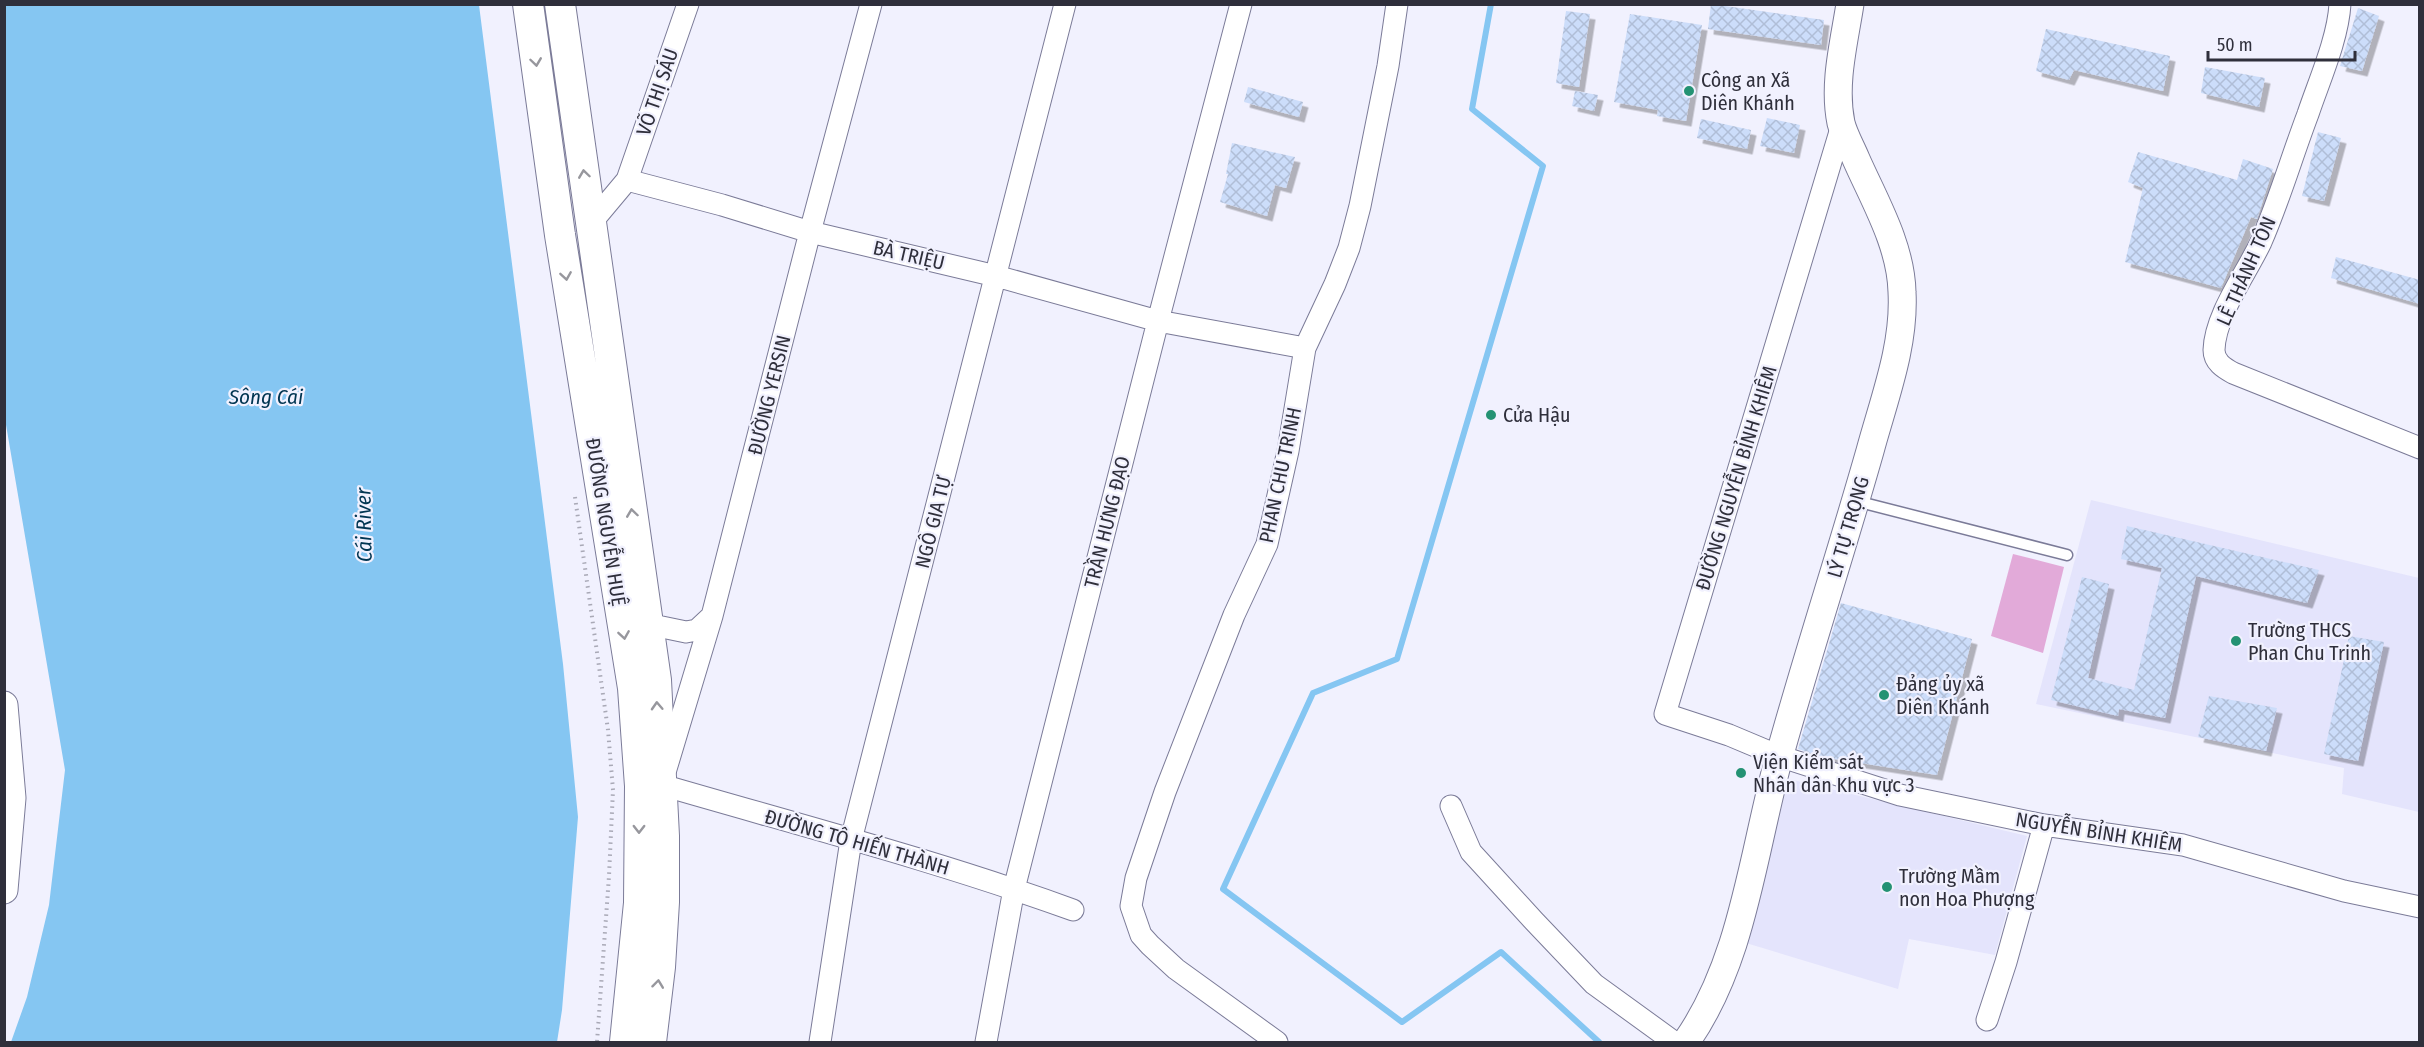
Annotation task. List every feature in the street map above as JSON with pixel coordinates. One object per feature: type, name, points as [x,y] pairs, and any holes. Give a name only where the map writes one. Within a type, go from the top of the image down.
[{"type":"main road","name":"ĐƯỜNG NGUYỄN HUỆ","points":[[528,4],[560,235],[633,688],[651,785],[664,902],[660,967],[651,1042]]},
{"type":"main road","name":"ĐƯỜNG NGUYỄN HUỆ","points":[[560,4],[656,680],[651,785],[625,1042]]},
{"type":"main road","points":[[560,235],[591,223]]},
{"type":"street","name":"VÕ THỊ SÁU","points":[[627,180],[688,4]]},
{"type":"street","name":"ĐƯỜNG YERSIN","points":[[651,785],[712,616],[810,232],[872,4]]},
{"type":"street","name":"NGÔ GIA TỰ","points":[[820,1042],[851,840],[1065,4]]},
{"type":"street","name":"TRẦN HƯNG ĐẠO","points":[[986,1042],[1014,889],[1241,4]]},
{"type":"street","name":"PHAN CHU TRINH","points":[[1276,1042],[1176,969],[1141,935],[1131,906],[1136,878],[1165,792],[1209,677],[1267,544],[1288,451],[1305,348],[1335,284],[1352,237],[1360,206],[1388,66],[1397,4]]},
{"type":"street","name":"LÝ TỰ TRỌNG","points":[[1686,1042],[1711,1003],[1728,962],[1779,756],[1856,501],[1894,367],[1902,327],[1902,291],[1895,250],[1842,125],[1838,98],[1839,72],[1850,4]]},
{"type":"street","name":"LÊ THÁNH TÔN","points":[[2340,4],[2335,30],[2320,77],[2269,224],[2230,302],[2215,340],[2214,354],[2220,365],[2233,373],[2420,448]]},
{"type":"street","name":"ĐƯỜNG NGUYỄN BỈNH KHIÊM","points":[[1779,756],[1729,735],[1665,714],[1842,125]]},
{"type":"street","points":[[591,223],[627,180]]},
{"type":"street","name":"BÀ TRIỆU","points":[[627,180],[722,205],[810,232],[996,276],[1158,321],[1305,348]]},
{"type":"street","points":[[646,614],[657,626],[686,632],[697,630],[712,616]]},
{"type":"street","points":[[4,705],[12,798],[4,890]]},
{"type":"street","name":"NGUYỄN BỈNH KHIÊM","points":[[1779,756],[1900,795],[2044,825],[2183,845],[2343,891],[2420,907]]},
{"type":"street","name":"ĐƯỜNG TÔ HIẾN THÀNH","points":[[651,785],[851,840],[1014,889],[1072,910]]},
{"type":"street","points":[[1451,806],[1471,852],[1541,929],[1594,984],[1674,1042]]},
{"type":"street","points":[[1986,1020],[2006,962],[2044,825]]},
{"type":"lane","points":[[1856,501],[2067,555]]},
{"type":"path","points":[[574,489],[608,730],[613,790],[597,1042]]},
{"type":"shaded area","name":"Trường THCS Phan Chu Trinh","points":[[2091,500],[2419,578],[2419,812],[2342,794],[2344,768],[2036,704]]},
{"type":"shaded area","points":[[2013,554],[2064,567],[2043,653],[1991,636]]},
{"type":"shaded area","name":"Trường Mầm non Hoa Phượng","points":[[1789,779],[2027,836],[1995,955],[1909,939],[1898,989],[1746,943]]},
{"type":"water","name":"Sông Cái","points":[[4,5],[479,5],[563,664],[578,817],[562,1010],[557,1042],[11,1042],[27,997],[49,905],[65,770],[5,419]]},
{"type":"building","points":[[1711,4],[1824,20],[1821,45],[1708,29]]},
{"type":"building","points":[[2358,8],[2379,16],[2362,71],[2340,66]]},
{"type":"building","points":[[1566,11],[1590,14],[1579,87],[1556,83]]},
{"type":"building","points":[[1630,14],[1702,25],[1686,121],[1657,116],[1658,110],[1614,102]]},
{"type":"building","points":[[2046,29],[2170,56],[2163,91],[2074,70],[2069,80],[2036,71]]},
{"type":"building","points":[[2205,67],[2265,78],[2259,107],[2201,93]]},
{"type":"building","points":[[1248,87],[1303,102],[1299,117],[1244,102]]},
{"type":"building","points":[[1575,91],[1598,95],[1594,111],[1572,106]]},
{"type":"building","points":[[1767,118],[1800,125],[1794,153],[1760,146]]},
{"type":"building","points":[[1701,119],[1751,130],[1747,149],[1697,138]]},
{"type":"building","points":[[2318,132],[2341,138],[2324,201],[2302,196]]},
{"type":"building","points":[[1232,143],[1295,157],[1286,188],[1275,185],[1267,216],[1220,202],[1228,174],[1226,174]]},
{"type":"building","points":[[2138,152],[2237,180],[2243,159],[2273,169],[2257,219],[2251,217],[2221,288],[2125,262],[2143,188],[2128,182]]},
{"type":"building","points":[[2336,257],[2420,280],[2420,304],[2331,278]]},
{"type":"building","points":[[2127,526],[2319,570],[2307,603],[2196,576],[2165,718],[2119,709],[2118,716],[2051,700],[2082,577],[2109,584],[2088,678],[2134,690],[2162,568],[2121,559]]},
{"type":"building","name":"Đảng ủy xã Diên Khánh","points":[[1841,603],[1972,639],[1937,775],[1822,757],[1798,749]]},
{"type":"building","points":[[2349,636],[2384,642],[2358,761],[2324,754]]},
{"type":"building","points":[[2209,696],[2277,708],[2266,751],[2198,737]]},
{"type":"waterway","points":[[1491,4],[1472,109],[1543,166],[1397,659],[1313,693],[1223,889],[1402,1022],[1501,952],[1599,1042]]},
{"type":"place","name":"Công an Xã Diên Khánh","points":[[1689,91]]},
{"type":"place","name":"Cửa Hậu","points":[[1491,415]]},
{"type":"place","name":"Trường THCS Phan Chu Trinh","points":[[2236,641]]},
{"type":"place","name":"Đảng ủy xã Diên Khánh","points":[[1884,695]]},
{"type":"place","name":"Viện Kiểm sát Nhân dân Khu vực 3","points":[[1741,773]]},
{"type":"place","name":"Trường Mầm non Hoa Phượng","points":[[1887,887]]},
{"type":"water label","name":"Cái River","points":[[364,525]]}]
